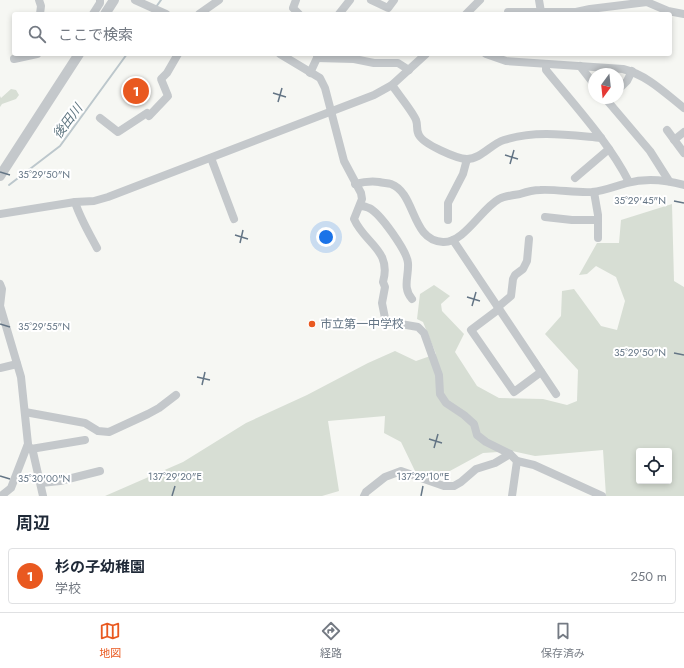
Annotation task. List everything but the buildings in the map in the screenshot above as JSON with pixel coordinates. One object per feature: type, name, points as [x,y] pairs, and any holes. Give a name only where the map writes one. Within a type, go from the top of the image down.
[{"type":"street","points":[[39,0],[41,6],[40,12]]},
{"type":"street","points":[[94,12],[100,3],[100,0]]},
{"type":"street","points":[[106,12],[114,0]]},
{"type":"street","points":[[135,0],[161,12]]},
{"type":"street","points":[[202,12],[217,0]]},
{"type":"street","points":[[296,0],[293,8],[297,12]]},
{"type":"street","points":[[341,12],[350,0]]},
{"type":"street","points":[[371,0],[388,8],[394,0]]},
{"type":"street","points":[[468,12],[479,0]]},
{"type":"street","points":[[539,0],[541,12]]},
{"type":"street","points":[[508,12],[576,12],[647,2],[684,14]]},
{"type":"street","points":[[14,59],[28,56]]},
{"type":"street","points":[[0,176],[78,56]]},
{"type":"street","points":[[100,118],[118,132],[147,113],[149,116],[168,96],[160,79],[167,73],[177,56]]},
{"type":"street","points":[[283,56],[320,78],[325,88],[344,161],[361,193],[362,199],[354,219],[357,227],[379,251],[385,267],[383,282],[385,287],[382,303],[385,318],[390,322],[414,326],[424,332],[440,375],[440,394],[446,403],[474,424],[477,435],[486,442],[510,454],[517,460],[534,465],[602,496]]},
{"type":"street","points":[[310,72],[317,56],[354,59],[374,63],[398,63],[409,70]]},
{"type":"street","points":[[0,214],[75,202],[94,201],[108,197],[374,95],[392,85],[424,56]]},
{"type":"street","points":[[492,56],[506,61],[623,69],[632,71],[656,85],[684,108]]},
{"type":"street","points":[[546,64],[546,70],[601,138],[619,163],[629,182]]},
{"type":"street","points":[[580,66],[588,76]]},
{"type":"street","points":[[624,84],[632,71]]},
{"type":"street","points":[[392,85],[416,119],[418,135],[426,143],[458,158],[475,158],[494,144],[527,134],[544,133],[601,138]]},
{"type":"street","points":[[611,104],[650,151],[669,181]]},
{"type":"street","points":[[667,130],[684,153]]},
{"type":"street","points":[[674,140],[684,132]]},
{"type":"street","points":[[575,178],[609,149]]},
{"type":"street","points":[[211,158],[234,219]]},
{"type":"street","points":[[448,220],[448,203],[463,174],[467,159]]},
{"type":"street","points":[[355,184],[362,182],[392,184],[402,192],[422,231],[431,240],[443,242],[453,240],[465,231],[486,208],[499,199],[511,196],[540,190],[594,192],[629,182],[649,180],[669,181],[684,185]]},
{"type":"street","points":[[594,192],[598,220],[598,238]]},
{"type":"street","points":[[75,202],[80,216],[97,248]]},
{"type":"street","points":[[360,206],[370,208],[376,214],[400,244],[407,256],[408,264],[406,289],[412,299]]},
{"type":"street","points":[[544,217],[572,220],[598,220]]},
{"type":"street","points":[[529,239],[527,261],[523,269],[515,275],[513,279],[511,296],[471,330],[514,392],[541,372]]},
{"type":"street","points":[[453,240],[556,394]]},
{"type":"street","points":[[0,284],[2,289],[0,306],[3,329],[21,377],[29,446],[33,452],[43,496]]},
{"type":"street","points":[[0,368],[17,364]]},
{"type":"street","points":[[25,412],[85,423],[98,431],[109,432],[159,408],[176,395]]},
{"type":"street","points":[[29,446],[85,440]]},
{"type":"street","points":[[1,496],[11,488],[29,446]]},
{"type":"street","points":[[364,496],[366,492],[385,477],[401,471],[444,486],[454,486],[476,469],[495,463],[510,454]]},
{"type":"street","points":[[512,496],[517,460]]},
{"type":"street","points":[[41,483],[60,481],[100,471]]},
{"type":"shaded area","points":[[11,89],[16,90],[19,95],[16,99],[2,104],[0,107],[0,96],[1,98]]},
{"type":"shaded area","points":[[672,204],[674,281],[684,287],[684,496],[606,496],[603,450],[535,456],[512,451],[483,453],[448,472],[415,471],[401,442],[384,433],[385,416],[328,421],[339,491],[322,496],[105,496],[183,462],[246,423],[307,395],[368,363],[395,351],[416,361],[436,354],[423,322],[417,319],[420,294],[434,285],[450,296],[441,304],[442,311],[464,334],[455,352],[477,386],[499,398],[543,399],[567,405],[577,401],[578,370],[545,334],[561,316],[562,291],[574,289],[601,326],[617,330],[625,301],[616,277],[596,266],[587,274],[579,275],[597,243],[619,243],[621,220]]},
{"type":"waterway","name":"後田川","points":[[156,7],[161,0]]},
{"type":"waterway","name":"後田川","points":[[9,185],[60,146],[126,56]]},
{"type":"place","name":"杉の子幼稚園","points":[[136,91]]},
{"type":"place","name":"市立第一中学校","points":[[312,324]]}]
